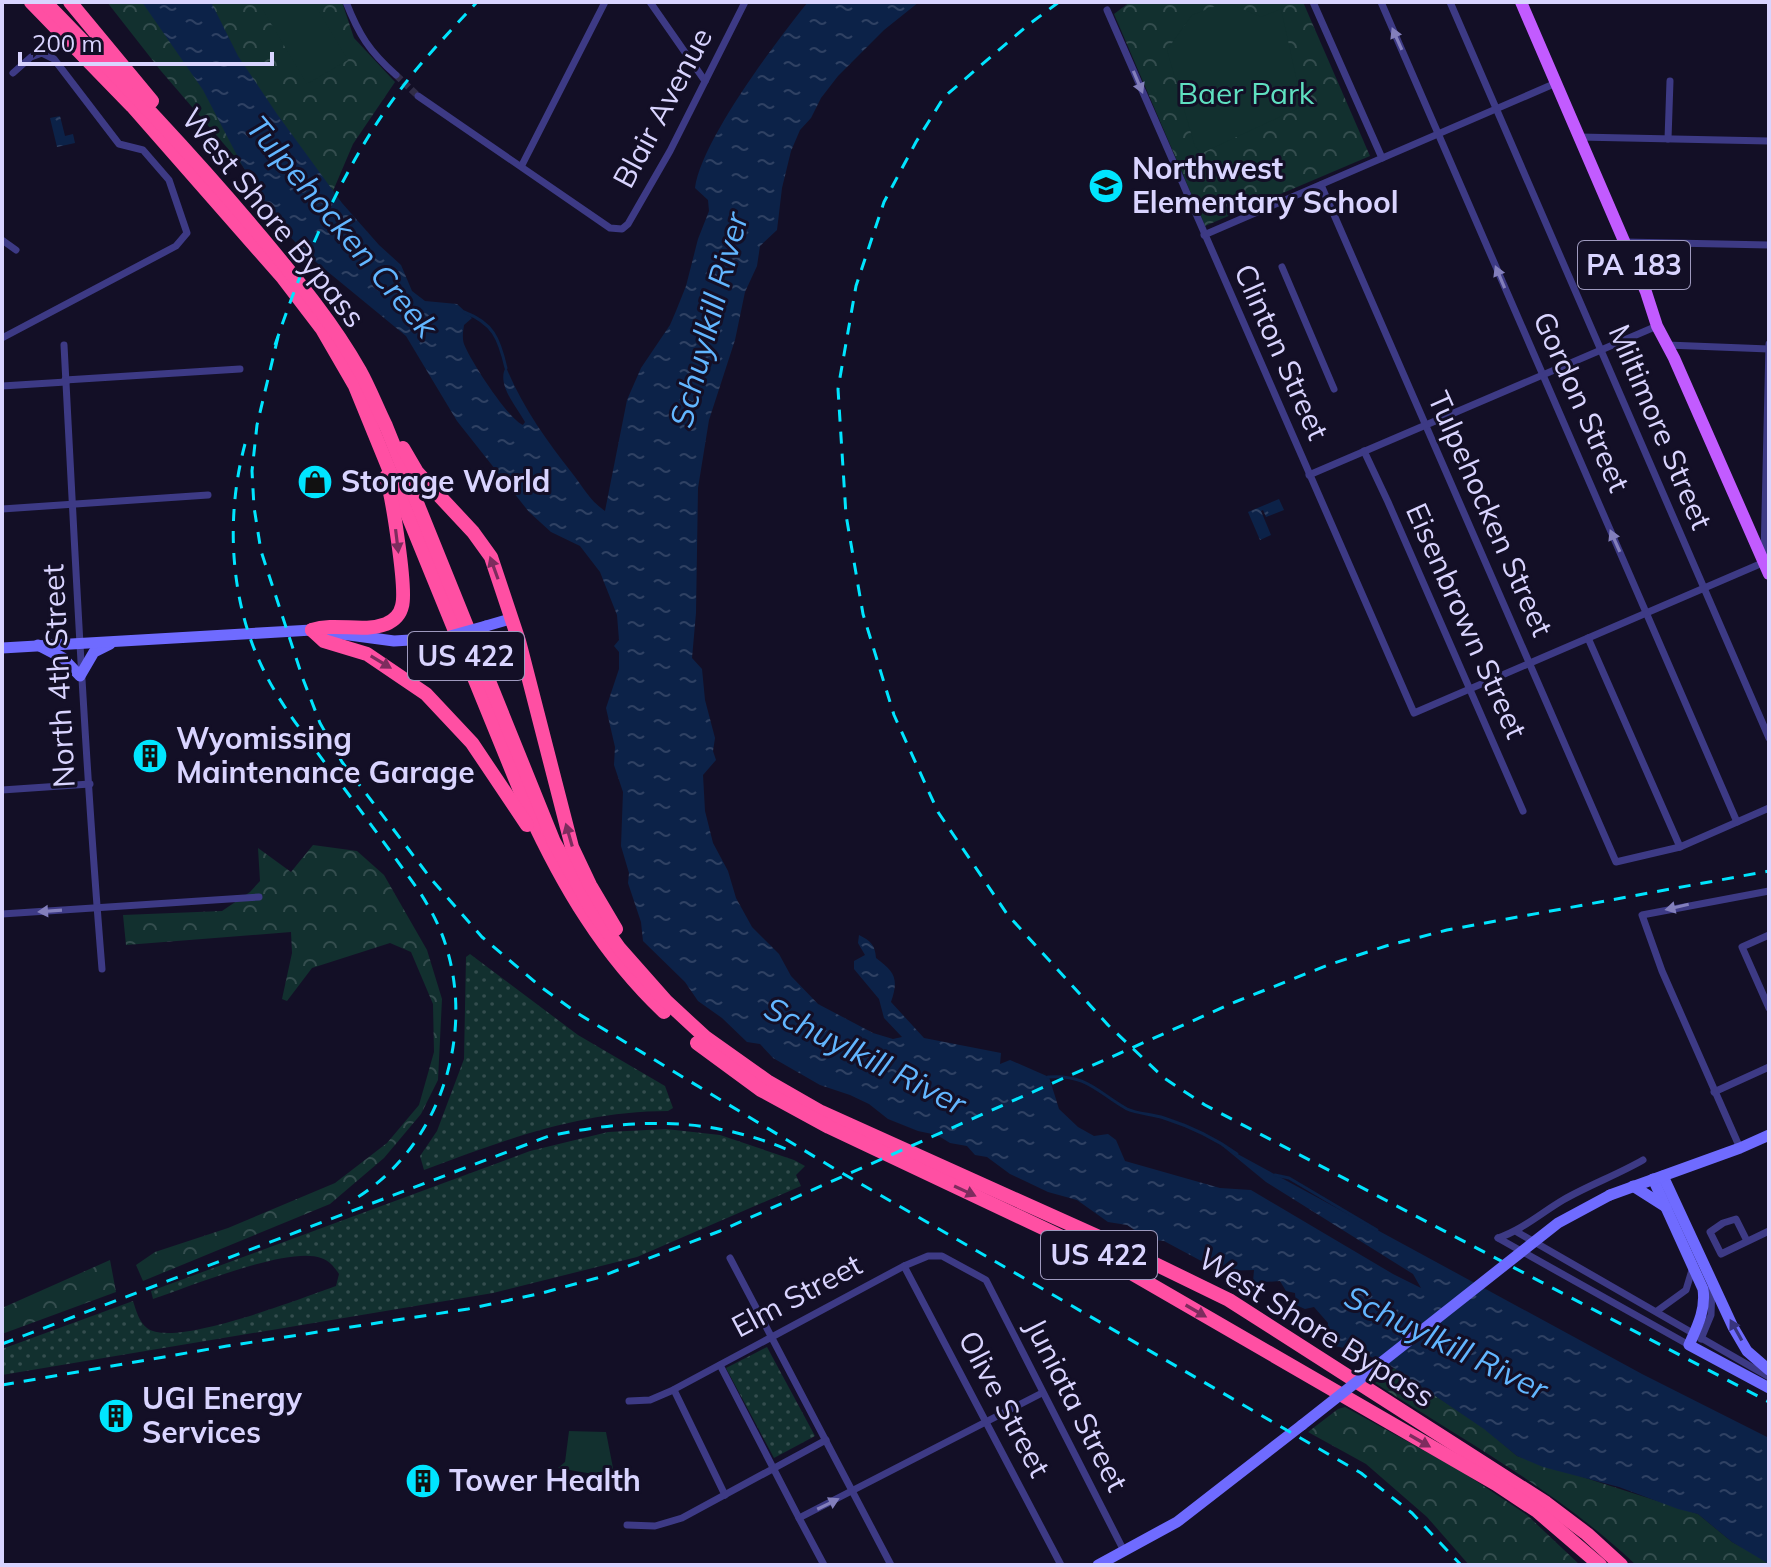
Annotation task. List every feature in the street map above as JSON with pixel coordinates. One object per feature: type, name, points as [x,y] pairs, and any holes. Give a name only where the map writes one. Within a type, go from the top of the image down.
[{"type":"highway","name":"US 422","points":[[23,2],[62,33]]},
{"type":"highway","name":"West Shore Bypass","points":[[31,2],[132,106],[264,256],[322,329],[355,386],[528,810],[554,866],[581,914],[641,990],[698,1044],[761,1090],[829,1127],[1100,1255],[1496,1484],[1537,1511],[1600,1565]]},
{"type":"highway","name":"West Shore Bypass","points":[[45,2],[217,184],[331,324],[362,374],[386,426],[535,800],[569,871],[620,949],[666,1001],[705,1037],[767,1081],[821,1112],[1123,1248],[1229,1300],[1546,1503],[1621,1565]]},
{"type":"highway","points":[[70,2],[273,251]]},
{"type":"highway","points":[[331,324],[370,373],[410,464],[486,549],[496,569],[519,641],[566,824],[580,865],[620,935],[705,1037]]},
{"type":"highway","points":[[340,360],[389,488],[403,604],[396,618],[382,625],[327,625],[312,630],[324,641],[357,650],[389,667],[426,694],[446,714],[472,743],[513,803],[565,900],[604,946]]},
{"type":"main road","name":"PA 183","points":[[1521,2],[1646,292],[1657,326],[1767,565]]},
{"type":"street","points":[[346,2],[359,35],[377,59],[396,75]]},
{"type":"street","points":[[418,96],[522,165],[605,2]]},
{"type":"street","points":[[650,2],[705,81]]},
{"type":"street","name":"Blair Avenue","points":[[522,165],[610,228],[617,230],[628,224],[670,151],[745,2]]},
{"type":"street","points":[[1313,2],[1382,158]]},
{"type":"street","name":"Gordon Street","points":[[1381,2],[1737,822]]},
{"type":"street","name":"Miltimore Street","points":[[1450,2],[1769,738]]},
{"type":"street","name":"Clinton Street","points":[[1107,10],[1414,713],[1470,689]]},
{"type":"street","points":[[2,338],[176,246],[187,233],[169,180],[143,150],[119,144],[54,59],[42,53],[31,57],[13,73]]},
{"type":"street","points":[[1668,139],[1670,81]]},
{"type":"street","points":[[1204,235],[1556,83]]},
{"type":"street","points":[[1579,137],[1769,141]]},
{"type":"street","name":"Tulpehocken Street","points":[[1321,185],[1616,862],[1680,847]]},
{"type":"street","points":[[2,239],[16,250]]},
{"type":"street","points":[[1624,242],[1769,245]]},
{"type":"street","points":[[1282,267],[1334,389]]},
{"type":"street","points":[[1309,475],[1657,326]]},
{"type":"street","name":"North 4th Street","points":[[64,345],[80,676],[102,969]]},
{"type":"street","points":[[1470,689],[1704,588],[1767,565],[1769,346],[1667,345]]},
{"type":"street","points":[[2,386],[240,369]]},
{"type":"street","name":"Eisenbrown Street","points":[[1364,451],[1523,811]]},
{"type":"street","points":[[2,509],[208,495]]},
{"type":"street","points":[[2,648],[312,630],[394,641],[443,638],[510,619]]},
{"type":"street","points":[[1588,638],[1680,847],[1769,808]]},
{"type":"street","points":[[37,645],[63,658],[80,676],[94,652],[117,641]]},
{"type":"street","points":[[2,790],[90,784]]},
{"type":"street","points":[[1740,1148],[1662,971],[1642,915],[1768,892]]},
{"type":"street","points":[[2,914],[259,897]]},
{"type":"street","points":[[1769,935],[1742,947],[1769,1008]]},
{"type":"street","points":[[1714,1092],[1769,1067]]},
{"type":"street","points":[[1098,1565],[1177,1522],[1558,1223],[1610,1195],[1769,1135]]},
{"type":"street","points":[[1643,1160],[1563,1200],[1517,1232],[1498,1238],[1769,1388]]},
{"type":"street","points":[[1677,1170],[1670,1203],[1704,1298],[1698,1335]]},
{"type":"street","points":[[1658,1177],[1747,1351],[1769,1370]]},
{"type":"street","points":[[1633,1186],[1670,1203]]},
{"type":"street","points":[[1747,1241],[1736,1219],[1710,1232],[1721,1254],[1769,1231]]},
{"type":"street","points":[[1517,1232],[1769,1377]]},
{"type":"street","name":"Elm Street","points":[[629,1401],[657,1398],[674,1390],[771,1336],[928,1256],[942,1256],[986,1280]]},
{"type":"street","points":[[730,1258],[891,1565]]},
{"type":"street","name":"Olive Street","points":[[904,1266],[1061,1565]]},
{"type":"street","points":[[1657,1311],[1686,1290],[1693,1267]]},
{"type":"street","name":"Juniata Street","points":[[986,1280],[1124,1551]]},
{"type":"street","points":[[1692,1347],[1711,1315],[1712,1283]]},
{"type":"street","points":[[720,1365],[824,1565]]},
{"type":"street","points":[[674,1390],[725,1495]]},
{"type":"street","points":[[799,1518],[1042,1393]]},
{"type":"street","points":[[627,1525],[655,1526],[673,1522],[826,1440]]},
{"type":"green space","points":[[107,2],[342,2],[354,38],[395,82],[353,144],[333,191],[287,233],[242,165],[161,71]]},
{"type":"green space","points":[[266,2],[313,2],[348,60],[307,84],[260,5]]},
{"type":"green space","name":"Baer Park","points":[[1130,2],[1303,2],[1370,156],[1205,226],[1114,14]]},
{"type":"green space","points":[[1226,2],[1261,17],[1281,9],[1302,104],[1202,153],[1195,147],[1167,50],[1192,15]]},
{"type":"green space","points":[[313,845],[357,851],[384,875],[427,950],[442,999],[438,1080],[421,1114],[384,1158],[330,1204],[143,1281],[136,1265],[155,1252],[228,1228],[335,1183],[387,1143],[419,1105],[434,1052],[433,1004],[411,952],[390,943],[312,968],[287,1001],[282,999],[292,953],[291,932],[126,945],[123,915],[222,911],[250,892],[260,881],[258,848],[291,872]]},
{"type":"green space","points":[[470,954],[578,1035],[665,1086],[673,1108],[668,1111],[604,1116],[543,1129],[424,1170],[420,1156],[437,1131],[464,1059],[466,957]]},
{"type":"green space","points":[[666,1129],[720,1135],[794,1160],[805,1166],[796,1175],[801,1186],[637,1257],[493,1293],[2,1375],[2,1349],[133,1301],[147,1328],[161,1333],[183,1332],[269,1310],[336,1286],[339,1274],[332,1264],[321,1258],[306,1256],[238,1270],[153,1299],[151,1291],[530,1151],[608,1132]]},
{"type":"green space","points":[[110,1260],[116,1292],[2,1334],[2,1308]]},
{"type":"green space","points":[[767,1347],[815,1436],[774,1458],[726,1368]]},
{"type":"green space","points":[[1394,1368],[1485,1429],[1517,1456],[1698,1514],[1732,1542],[1769,1565],[1636,1565],[1543,1490],[1375,1383]]},
{"type":"green space","points":[[1345,1407],[1461,1471],[1527,1515],[1580,1565],[1469,1565],[1427,1517],[1366,1464],[1308,1432]]},
{"type":"green space","points":[[569,1431],[606,1432],[614,1473],[587,1473],[558,1468],[565,1462]]},
{"type":"water","points":[[142,2],[211,2],[238,56],[342,203],[401,265],[412,291],[425,301],[457,304],[472,318],[464,325],[464,344],[490,388],[508,412],[523,425],[525,422],[505,388],[506,367],[544,435],[587,494],[605,511],[627,400],[641,368],[670,325],[686,286],[709,211],[708,200],[695,188],[700,168],[725,119],[760,65],[808,2],[919,2],[884,30],[838,76],[800,130],[782,188],[777,230],[760,246],[757,266],[745,292],[735,340],[709,420],[698,488],[696,613],[692,658],[702,669],[705,700],[715,738],[713,751],[716,760],[703,775],[705,811],[713,843],[728,871],[736,898],[752,927],[779,954],[791,976],[818,1004],[873,1033],[893,1039],[902,1037],[884,1018],[879,999],[854,969],[854,961],[865,955],[858,943],[859,935],[872,944],[876,958],[894,977],[891,1002],[924,1038],[1001,1053],[1000,1064],[1010,1060],[1049,1077],[1059,1109],[1078,1127],[1094,1136],[1108,1134],[1116,1140],[1125,1161],[1220,1188],[1251,1190],[1421,1288],[1413,1274],[1266,1182],[1221,1145],[1642,1374],[1769,1438],[1769,1564],[1732,1542],[1698,1514],[1619,1487],[1543,1467],[1517,1456],[1484,1429],[1394,1368],[1365,1354],[1356,1358],[1345,1355],[1344,1348],[1326,1339],[1328,1323],[1314,1307],[1305,1309],[1296,1305],[1295,1293],[1286,1291],[1280,1281],[1264,1282],[1259,1297],[1254,1296],[1254,1270],[1220,1271],[1216,1262],[1205,1263],[1164,1241],[1148,1239],[1127,1225],[1108,1222],[1077,1200],[1048,1192],[1010,1174],[987,1157],[975,1155],[967,1146],[950,1143],[937,1135],[888,1119],[869,1104],[820,1085],[773,1058],[760,1044],[747,1042],[698,1001],[685,982],[643,941],[641,922],[628,883],[629,873],[621,846],[623,792],[614,765],[615,747],[606,708],[619,669],[619,652],[614,646],[619,640],[617,615],[600,572],[580,546],[551,532],[529,512],[457,421],[406,336],[305,253],[287,233],[242,165],[203,90]]},
{"type":"water","points":[[60,116],[65,136],[73,134],[75,143],[57,147],[50,118]]},
{"type":"water","points":[[1279,499],[1284,510],[1266,517],[1261,511],[1271,535],[1260,540],[1248,512]]},
{"type":"waterway","points":[[464,312],[482,321],[493,333],[506,368]]},
{"type":"waterway","points":[[1048,1077],[1082,1081],[1127,1109],[1183,1125],[1237,1154]]},
{"type":"waterway","points":[[1275,1175],[1289,1178],[1377,1230]]},
{"type":"tunnel","points":[[396,75],[418,96]]},
{"type":"railway","points":[[275,345],[315,239],[368,138],[411,76],[477,2]]},
{"type":"railway","points":[[1059,2],[944,97],[916,142],[884,202],[856,286],[838,389],[846,515],[863,614],[894,715],[938,812],[1007,914],[1108,1025],[1164,1078],[1205,1105],[1769,1402]]},
{"type":"railway","points":[[278,337],[257,425],[252,471],[254,507],[261,551],[303,679],[320,723],[342,762],[432,880],[482,937],[577,1013],[830,1166],[1361,1473],[1412,1513],[1461,1565]]},
{"type":"railway","points":[[245,444],[235,501],[234,560],[244,617],[253,645],[285,707],[427,904],[444,939],[454,982],[456,1019],[451,1056],[441,1092],[426,1125],[405,1156],[379,1182],[348,1203]]},
{"type":"railway","points":[[2,1385],[468,1309],[597,1278],[720,1231],[1235,1002],[1328,965],[1447,930],[1769,871]]},
{"type":"railway","points":[[2,1344],[549,1136],[611,1126],[672,1124],[732,1132],[793,1152]]},
{"type":"place","name":"Northwest Elementary School","points":[[1106,186]]},
{"type":"place","name":"Storage World","points":[[315,482]]},
{"type":"place","name":"Wyomissing Maintenance Garage","points":[[150,756]]},
{"type":"place","name":"UGI Energy Services","points":[[116,1416]]},
{"type":"place","name":"Tower Health","points":[[423,1481]]},
{"type":"water label","name":"Tulpehocken Creek","points":[[342,227]]},
{"type":"water label","name":"Schuylkill River","points":[[709,320]]},
{"type":"water label","name":"Schuylkill River","points":[[865,1056]]},
{"type":"water label","name":"Schuylkill River","points":[[1446,1343]]}]
